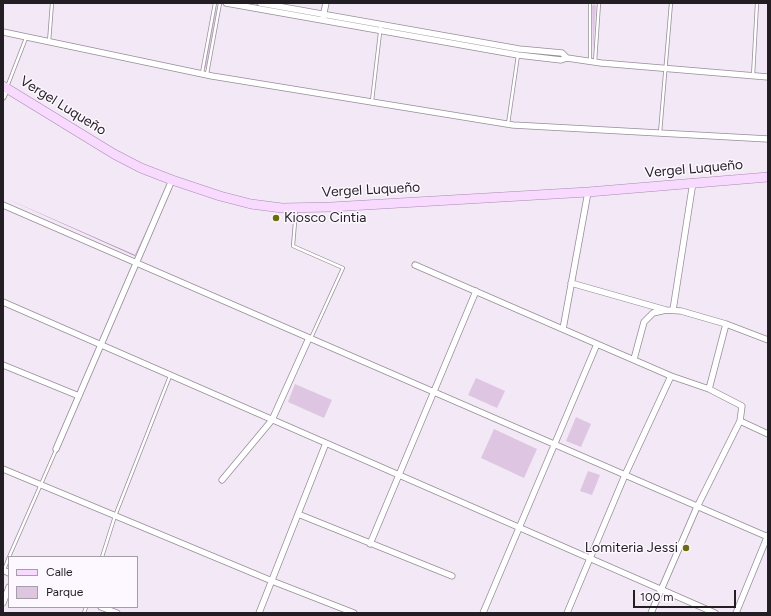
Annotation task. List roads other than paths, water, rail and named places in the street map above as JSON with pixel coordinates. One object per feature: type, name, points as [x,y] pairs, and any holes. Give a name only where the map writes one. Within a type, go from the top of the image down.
[{"type":"main road","name":"Vergel Luqueño","points":[[5,87],[114,154],[172,180],[251,204],[296,208],[588,192],[693,182],[768,177]]},
{"type":"street","points":[[226,3],[518,55],[561,60],[567,58],[665,69],[768,77]]},
{"type":"street","points":[[260,3],[519,49],[562,53],[567,58]]},
{"type":"street","points":[[323,21],[326,3]]},
{"type":"street","points":[[3,32],[204,74],[508,124],[768,139]]},
{"type":"street","points":[[3,97],[5,87]]},
{"type":"street","points":[[56,449],[172,180]]},
{"type":"street","points":[[673,310],[693,182]]},
{"type":"street","points":[[563,329],[588,192]]},
{"type":"street","points":[[3,205],[136,264],[768,536],[736,613]]},
{"type":"street","points":[[415,265],[596,344],[634,358],[671,376],[709,389],[742,406],[740,421],[697,506],[651,613]]},
{"type":"street","points":[[571,283],[666,310]]},
{"type":"street","points":[[370,544],[476,291]]},
{"type":"street","points":[[3,302],[715,613]]},
{"type":"street","points":[[634,358],[644,322],[654,313],[666,310],[673,310],[726,324],[768,340]]},
{"type":"street","points":[[709,389],[726,324]]},
{"type":"street","points":[[222,480],[272,420],[310,339]]},
{"type":"street","points":[[483,613],[596,344]]},
{"type":"street","points":[[3,365],[79,396]]},
{"type":"street","points":[[567,613],[625,475],[671,376]]},
{"type":"street","points":[[740,421],[768,434]]},
{"type":"street","points":[[259,613],[326,444]]},
{"type":"street","points":[[3,469],[272,581],[354,613]]},
{"type":"street","points":[[298,514],[452,576]]},
{"type":"street","points":[[3,603],[8,590]]},
{"type":"street","points":[[104,608],[117,613]]},
{"type":"lane","points":[[49,42],[52,3]]},
{"type":"lane","points":[[204,74],[215,3]]},
{"type":"lane","points":[[204,74],[220,3]]},
{"type":"lane","points":[[590,3],[592,62]]},
{"type":"lane","points":[[592,62],[599,3]]},
{"type":"lane","points":[[660,133],[671,3]]},
{"type":"lane","points":[[753,76],[758,3]]},
{"type":"lane","points":[[372,101],[381,24]]},
{"type":"lane","points":[[5,87],[26,37]]},
{"type":"lane","points":[[508,124],[519,49]]},
{"type":"lane","points":[[296,208],[293,246],[343,268],[310,339]]},
{"type":"lane","points":[[102,556],[115,516],[170,375]]},
{"type":"lane","points":[[9,556],[56,449]]},
{"type":"lane","points":[[3,570],[8,559]]},
{"type":"place","name":"Kiosco Cintia","points":[[276,218]]},
{"type":"place","name":"Lomiteria Jessi","points":[[686,548]]}]
